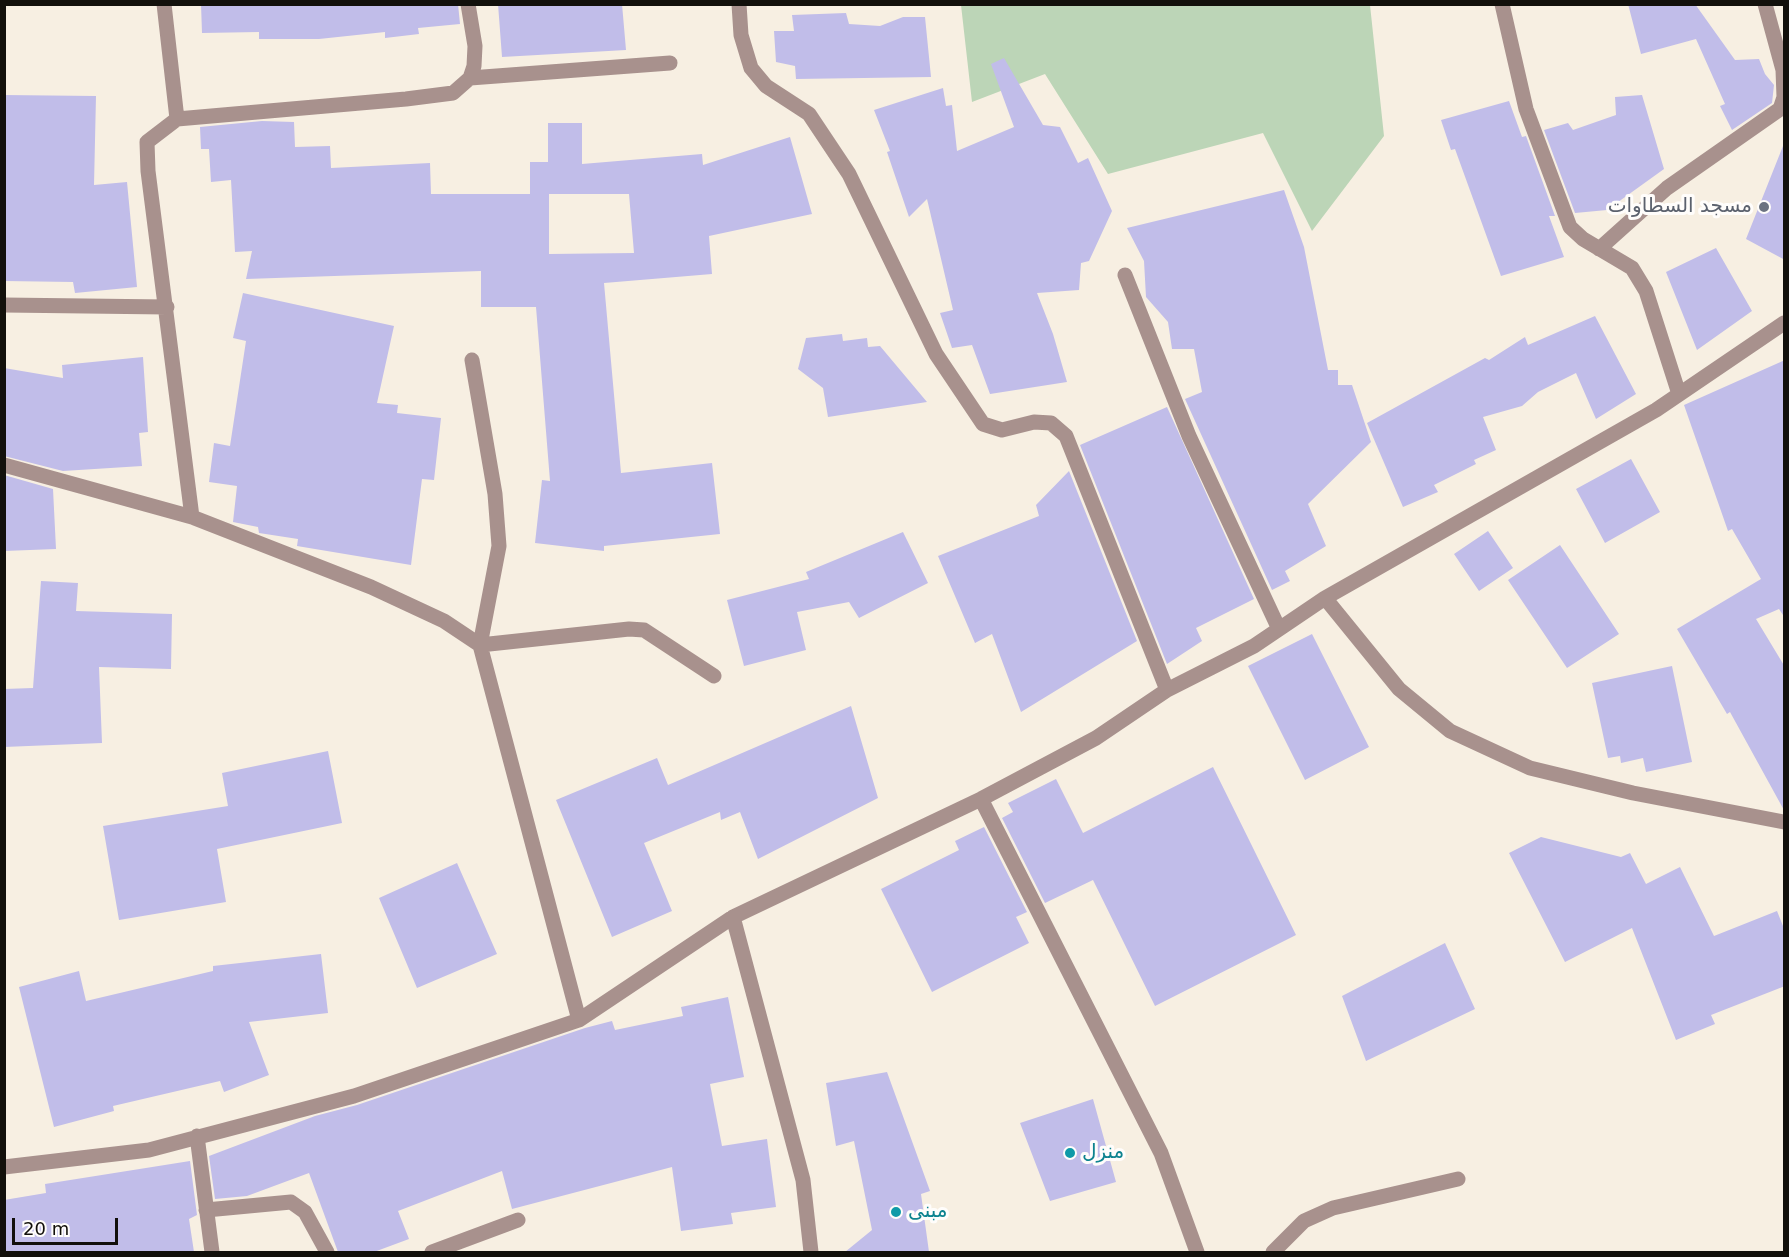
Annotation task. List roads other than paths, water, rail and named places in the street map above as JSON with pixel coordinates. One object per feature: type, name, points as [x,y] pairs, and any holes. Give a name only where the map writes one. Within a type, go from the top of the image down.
[{"type":"street","points":[[164,4],[177,119]]},
{"type":"street","points":[[468,4],[475,46],[470,78]]},
{"type":"street","points":[[739,4],[741,35],[751,68],[766,86],[809,114],[849,174],[936,354],[983,424],[1002,430],[1034,423],[1051,423],[1066,436],[1167,690]]},
{"type":"street","points":[[1502,4],[1528,117],[1570,227],[1599,249],[1632,268],[1646,291],[1679,394]]},
{"type":"street","points":[[1599,249],[1667,188],[1780,109],[1784,97],[1783,70],[1765,4]]},
{"type":"street","points":[[192,517],[148,171],[147,142],[177,119],[453,93],[470,78],[670,63]]},
{"type":"street","points":[[1125,275],[1189,436],[1279,629]]},
{"type":"street","points":[[4,305],[167,307]]},
{"type":"street","points":[[4,1167],[149,1150],[354,1096],[579,1020],[733,917],[981,799],[1096,738],[1167,690],[1254,646],[1325,598],[1679,394],[1785,323]]},
{"type":"street","points":[[472,360],[495,494],[499,546],[480,645],[579,1020]]},
{"type":"street","points":[[4,465],[192,517],[371,587],[444,621],[480,645],[629,629],[644,630],[714,676]]},
{"type":"street","points":[[1325,598],[1399,689],[1450,731],[1530,768],[1633,793],[1785,822]]},
{"type":"street","points":[[981,799],[1161,1153],[1197,1252]]},
{"type":"street","points":[[733,917],[800,1169],[812,1252]]},
{"type":"street","points":[[197,1136],[212,1252]]},
{"type":"street","points":[[1273,1252],[1304,1221],[1333,1208],[1458,1179]]},
{"type":"street","points":[[206,1210],[291,1202],[305,1212],[327,1252]]},
{"type":"street","points":[[432,1252],[518,1220]]},
{"type":"place","name":"مسجد السطاوات","points":[[1764,207]]},
{"type":"place","name":"منزل","points":[[1070,1153]]},
{"type":"place","name":"مبنى","points":[[896,1212]]}]
